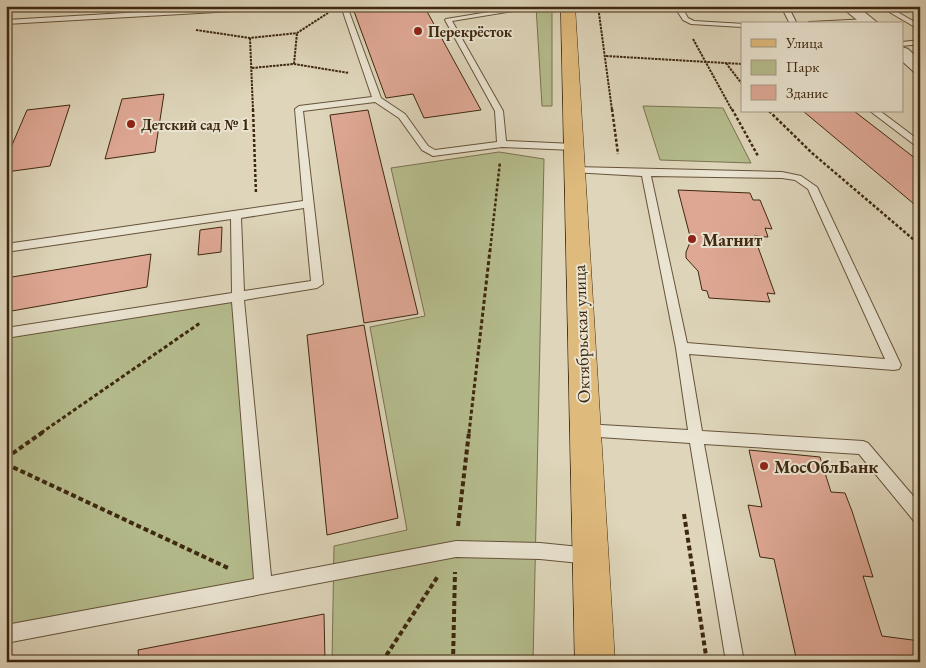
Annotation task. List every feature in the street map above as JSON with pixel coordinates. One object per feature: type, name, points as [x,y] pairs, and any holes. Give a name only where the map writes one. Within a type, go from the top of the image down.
[{"type":"main road","name":"Октябрьская улица","points":[[568,6],[584,430],[596,662]]},
{"type":"street","points":[[847,6],[870,22]]},
{"type":"lane","points":[[6,22],[286,6]]},
{"type":"lane","points":[[344,6],[377,99],[402,116],[425,148],[432,153],[502,144],[574,159],[620,172],[768,175],[798,178],[812,187],[894,365],[682,348]]},
{"type":"lane","points":[[502,144],[499,110],[448,20],[541,6]]},
{"type":"lane","points":[[677,6],[685,19],[693,23],[741,25]]},
{"type":"lane","points":[[784,6],[793,22]]},
{"type":"lane","points":[[882,6],[920,28]]},
{"type":"lane","points":[[904,44],[919,43]]},
{"type":"lane","points":[[6,333],[238,298],[317,284],[299,109],[377,99]]},
{"type":"lane","points":[[875,112],[920,146]]},
{"type":"lane","points":[[646,172],[682,348],[735,662]]},
{"type":"lane","points":[[6,248],[308,204]]},
{"type":"lane","points":[[236,215],[238,298],[263,584]]},
{"type":"lane","points":[[584,430],[863,448],[920,516]]},
{"type":"lane","points":[[6,634],[456,549],[540,551],[590,556]]},
{"type":"path","points":[[598,6],[620,172]]},
{"type":"path","points":[[257,211],[250,38],[297,33],[330,12]]},
{"type":"path","points":[[693,23],[688,29],[768,175]]},
{"type":"path","points":[[294,64],[297,33]]},
{"type":"path","points":[[605,56],[741,64]]},
{"type":"path","points":[[726,63],[741,83]]},
{"type":"path","points":[[252,68],[294,64],[369,76]]},
{"type":"path","points":[[770,112],[812,153],[920,244]]},
{"type":"path","points":[[452,662],[456,549],[502,144]]},
{"type":"path","points":[[6,458],[238,298]]},
{"type":"path","points":[[6,464],[263,584]]},
{"type":"path","points":[[682,504],[706,662]]},
{"type":"path","points":[[382,662],[456,549]]},
{"type":"green space","points":[[536,6],[552,6],[552,106],[542,106]]},
{"type":"green space","points":[[643,106],[723,108],[751,163],[660,160]]},
{"type":"green space","points":[[499,152],[544,159],[533,662],[332,662],[334,546],[407,530],[370,327],[425,316],[391,168]]},
{"type":"green space","points":[[233,300],[256,580],[6,627],[6,335]]},
{"type":"building","points":[[352,6],[424,6],[481,110],[424,118],[413,94],[386,98]]},
{"type":"building","points":[[164,94],[155,152],[105,159],[122,99]]},
{"type":"building","points":[[70,105],[50,166],[6,172],[6,159],[27,110]]},
{"type":"building","points":[[368,110],[418,314],[364,323],[330,115]]},
{"type":"building","points":[[804,112],[855,112],[920,162],[920,209]]},
{"type":"building","points":[[678,190],[750,193],[753,200],[760,200],[772,229],[765,228],[768,237],[754,236],[775,294],[767,293],[770,302],[709,298],[707,291],[702,290],[698,271],[686,258],[686,252],[691,240]]},
{"type":"building","points":[[222,227],[221,252],[198,255],[200,230]]},
{"type":"building","points":[[151,254],[147,287],[6,312],[6,278]]},
{"type":"building","points":[[364,325],[398,518],[327,535],[307,335]]},
{"type":"building","points":[[749,450],[820,457],[831,492],[845,493],[852,511],[873,577],[863,576],[882,636],[920,641],[920,662],[797,662],[774,559],[760,557],[748,505],[762,507]]},
{"type":"building","points":[[324,614],[325,662],[139,662],[138,650]]},
{"type":"place","name":"Перекрёсток","points":[[418,31]]},
{"type":"place","name":"Детский сад № 1","points":[[131,124]]},
{"type":"place","name":"Магнит","points":[[692,239]]},
{"type":"place","name":"МосОблБанк","points":[[764,466]]}]
